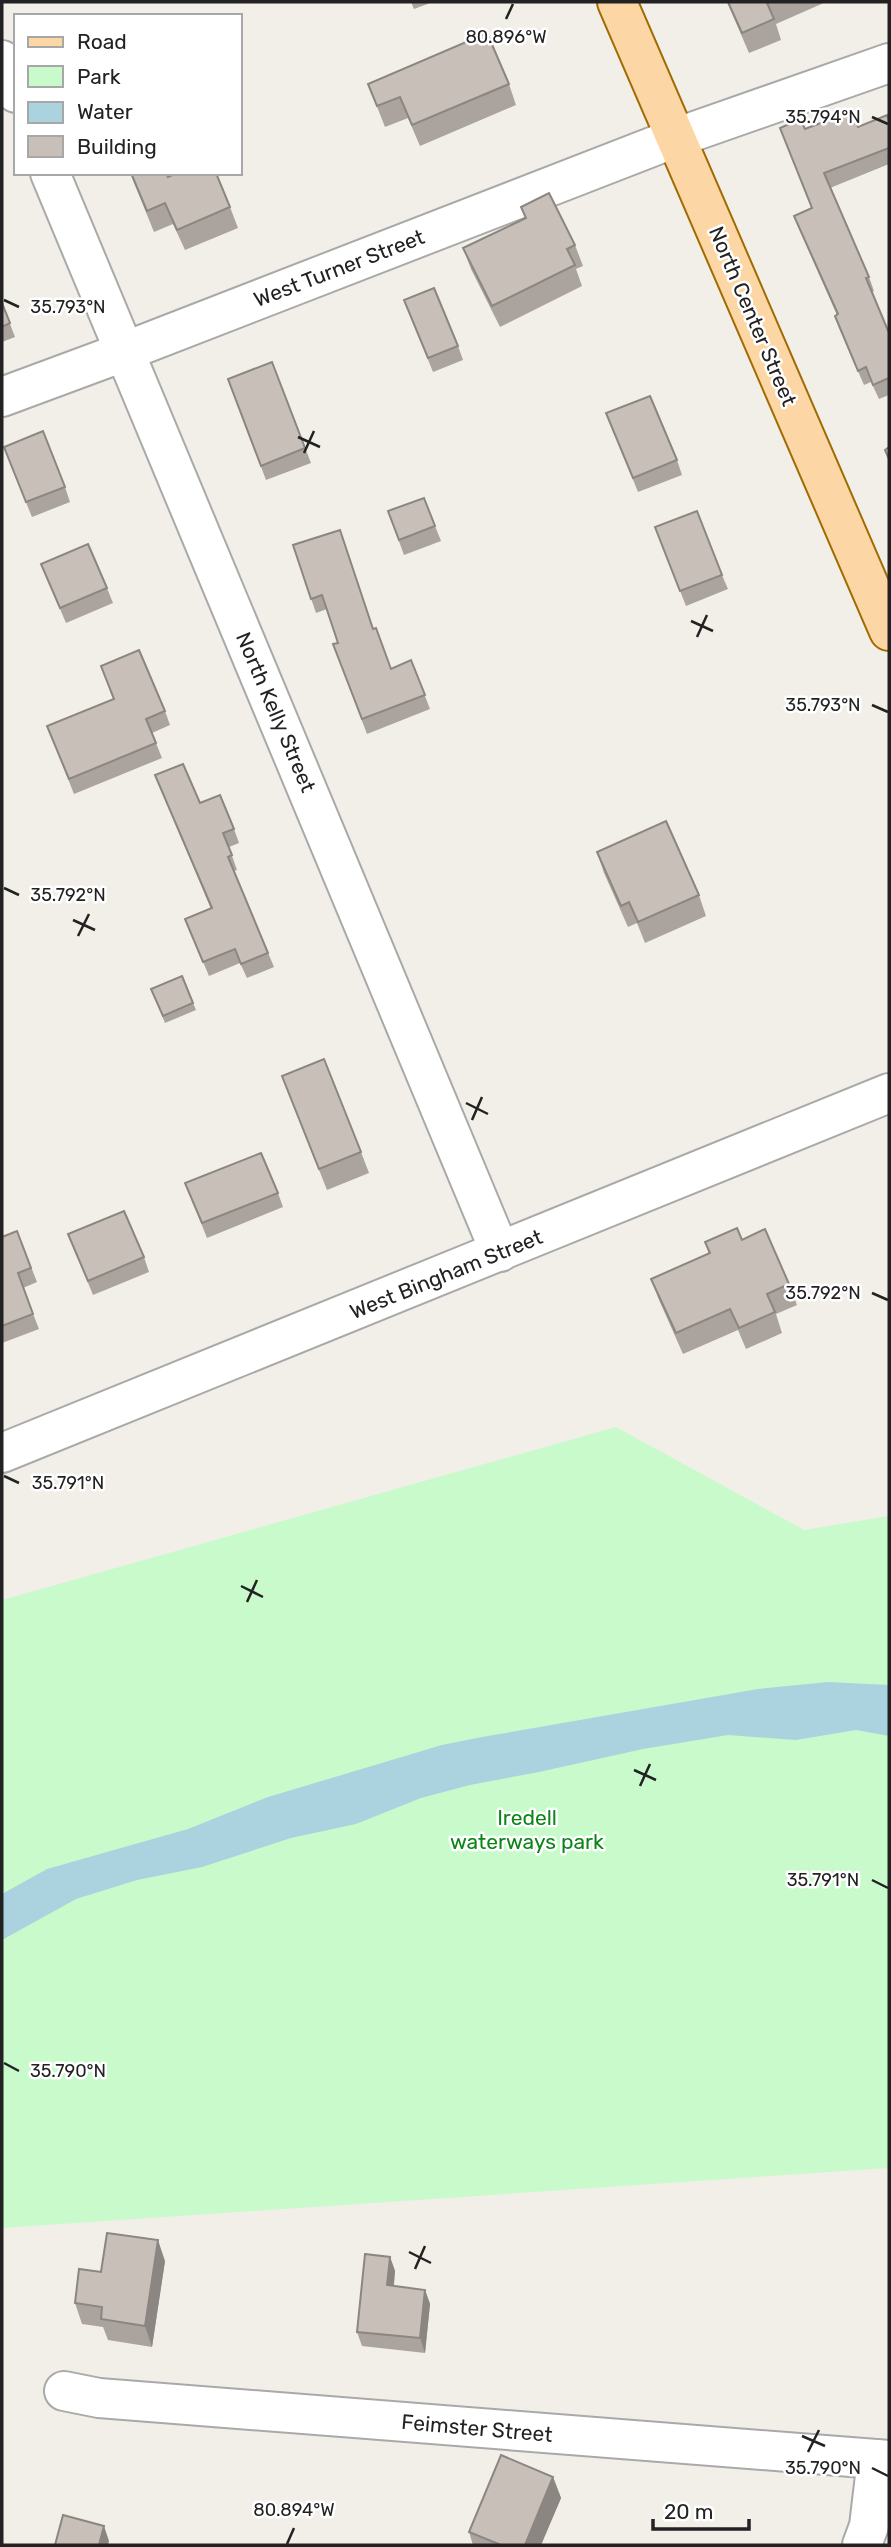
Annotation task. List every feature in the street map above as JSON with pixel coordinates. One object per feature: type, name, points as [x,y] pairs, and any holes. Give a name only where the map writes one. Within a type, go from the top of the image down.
[{"type":"main road","name":"North Center Street","points":[[617,2],[889,631]]},
{"type":"street","points":[[2,60],[14,88]]},
{"type":"street","name":"West Turner Street","points":[[2,397],[675,138],[889,63]]},
{"type":"street","name":"North Kelly Street","points":[[51,175],[500,1252]]},
{"type":"street","name":"West Bingham Street","points":[[2,1453],[889,1093]]},
{"type":"street","name":"Feimster Street","points":[[64,2391],[99,2398],[883,2460]]},
{"type":"street","points":[[862,2545],[869,2526],[883,2460]]},
{"type":"green space","name":"Iredell waterways park","points":[[616,1427],[804,1530],[889,1516],[889,2168],[2,2228],[2,1600]]},
{"type":"water","points":[[828,1682],[889,1685],[889,1736],[856,1730],[796,1740],[728,1735],[643,1749],[470,1785],[421,1798],[356,1824],[291,1838],[202,1867],[137,1880],[76,1899],[2,1940],[2,1894],[47,1869],[188,1829],[268,1797],[442,1745],[758,1689]]},
{"type":"building","points":[[728,2],[771,2],[767,3],[774,19],[742,33]]},
{"type":"building","points":[[487,33],[509,84],[412,125],[400,97],[377,106],[368,84]]},
{"type":"building","points":[[852,111],[858,127],[887,115],[889,121],[889,148],[824,173],[869,277],[866,278],[889,333],[889,378],[873,385],[866,367],[858,371],[835,316],[838,314],[794,216],[812,208],[780,128],[800,119],[805,129]]},
{"type":"building","points":[[132,175],[217,175],[230,207],[177,230],[165,203],[147,211]]},
{"type":"building","points":[[549,193],[575,245],[567,249],[575,265],[492,306],[463,248],[526,218],[521,207]]},
{"type":"building","points":[[434,288],[458,346],[428,358],[404,300]]},
{"type":"building","points":[[2,303],[10,323],[2,327]]},
{"type":"building","points":[[272,362],[305,448],[261,466],[228,379]]},
{"type":"building","points":[[650,396],[677,460],[633,478],[606,413]]},
{"type":"building","points":[[43,431],[65,487],[26,502],[4,447]]},
{"type":"building","points":[[424,498],[435,526],[399,540],[388,511]]},
{"type":"building","points":[[697,511],[722,575],[680,591],[655,527]]},
{"type":"building","points":[[340,530],[373,629],[376,628],[391,669],[411,660],[425,695],[362,719],[333,644],[338,643],[322,595],[311,599],[293,545]]},
{"type":"building","points":[[88,544],[107,588],[60,608],[41,564]]},
{"type":"building","points":[[139,650],[165,711],[146,719],[156,743],[69,779],[47,726],[114,699],[101,666]]},
{"type":"building","points":[[183,764],[200,803],[220,795],[234,829],[223,833],[232,855],[228,857],[268,953],[241,964],[235,949],[203,962],[185,919],[212,908],[155,775]]},
{"type":"building","points":[[666,821],[699,895],[638,922],[629,902],[621,906],[597,852]]},
{"type":"building","points":[[182,976],[193,1003],[163,1016],[151,989]]},
{"type":"building","points":[[324,1059],[361,1152],[319,1169],[282,1076]]},
{"type":"building","points":[[261,1153],[278,1193],[202,1223],[185,1183]]},
{"type":"building","points":[[124,1211],[144,1257],[88,1281],[68,1234]]},
{"type":"building","points":[[737,1228],[742,1240],[765,1229],[789,1284],[767,1294],[775,1312],[739,1328],[730,1309],[676,1333],[651,1279],[710,1253],[705,1242]]},
{"type":"building","points":[[17,1231],[31,1268],[18,1273],[33,1314],[2,1326],[2,1237]]},
{"type":"building","points":[[107,2233],[158,2240],[145,2326],[101,2319],[102,2307],[75,2303],[79,2269],[101,2272]]},
{"type":"building","points":[[365,2254],[390,2257],[387,2285],[425,2290],[420,2338],[357,2332]]},
{"type":"building","points":[[501,2455],[553,2477],[525,2545],[501,2545],[469,2532]]},
{"type":"building","points":[[63,2515],[104,2526],[99,2545],[55,2545]]}]
